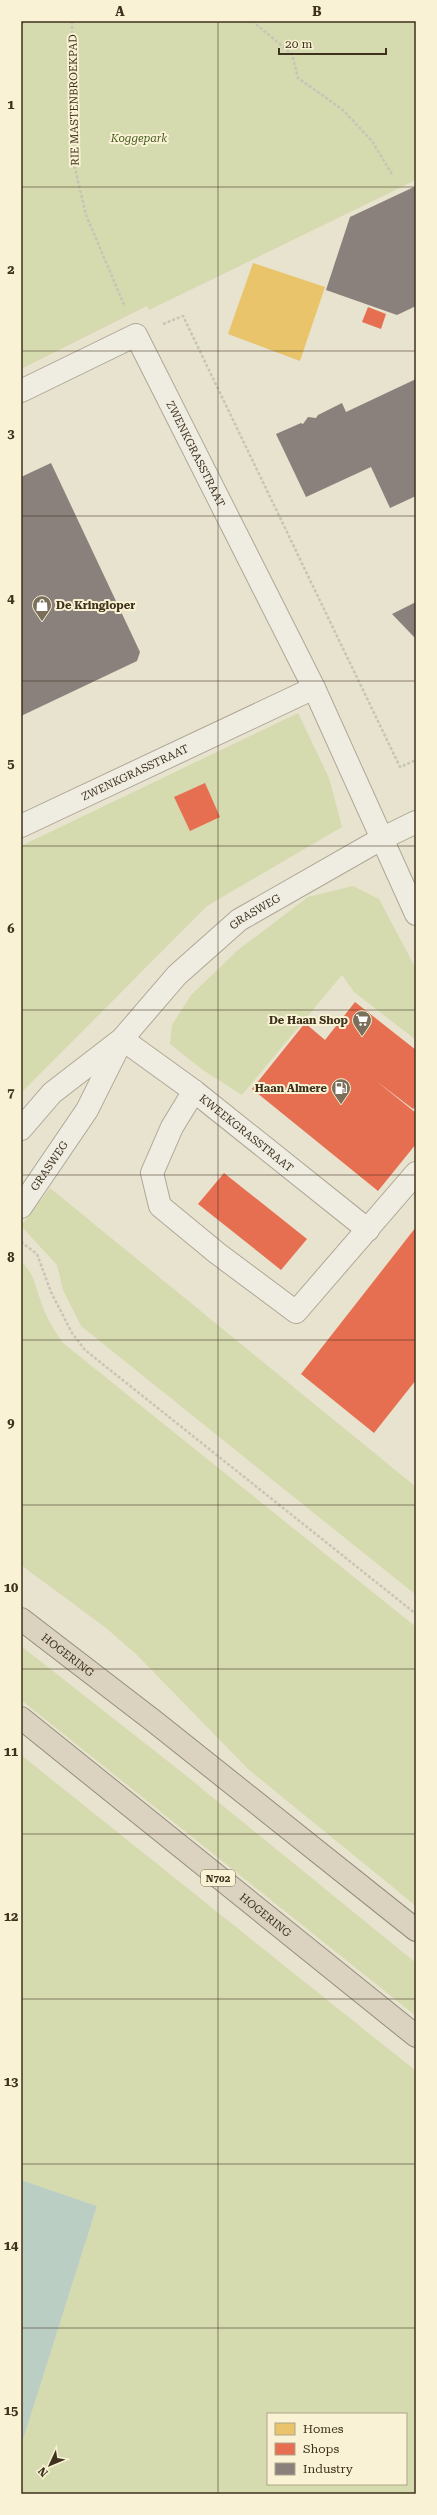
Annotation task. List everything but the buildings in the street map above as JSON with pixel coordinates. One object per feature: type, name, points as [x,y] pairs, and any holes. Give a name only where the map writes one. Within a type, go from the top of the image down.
[{"type":"highway","name":"HOGERING","points":[[21,1619],[155,1722],[416,1930]]},
{"type":"highway","name":"HOGERING","points":[[21,1718],[416,2036]]},
{"type":"street","points":[[21,391],[136,335]]},
{"type":"street","name":"ZWENKGRASSTRAAT","points":[[136,335],[314,688],[381,839]]},
{"type":"street","name":"ZWENKGRASSTRAAT","points":[[21,826],[314,688]]},
{"type":"street","name":"GRASWEG","points":[[21,1129],[52,1093],[122,1039],[177,975],[239,920],[381,839],[416,822]]},
{"type":"street","points":[[381,839],[416,914]]},
{"type":"street","name":"GRASWEG","points":[[21,1207],[87,1110],[122,1039]]},
{"type":"street","name":"KWEEKGRASSTRAAT","points":[[122,1039],[194,1091],[368,1230]]},
{"type":"street","points":[[194,1091],[172,1127],[152,1173],[160,1206],[216,1253],[296,1312],[416,1174]]},
{"type":"path","points":[[21,24],[27,21]]},
{"type":"path","name":"RIE MASTENBROEKPAD","points":[[72,21],[73,160],[86,216],[136,335]]},
{"type":"path","points":[[252,21],[292,54],[298,78],[342,110],[372,141],[393,176]]},
{"type":"path","points":[[136,335],[183,316],[400,767],[416,760]]},
{"type":"path","points":[[21,1242],[36,1254],[68,1326],[85,1350],[416,1614]]},
{"type":"green space","name":"Koggepark","points":[[21,21],[416,21],[416,180],[149,310],[147,306],[21,369]]},
{"type":"green space","points":[[298,713],[329,778],[342,827],[207,906],[21,1093],[21,846]]},
{"type":"green space","points":[[353,886],[379,899],[416,969],[416,1040],[354,992],[342,975],[242,1095],[203,1070],[170,1044],[172,1025],[191,995],[238,950],[308,897]]},
{"type":"green space","points":[[50,1188],[416,1487],[416,1595],[81,1326],[63,1290],[57,1265],[21,1226]]},
{"type":"green space","points":[[21,1261],[31,1274],[47,1316],[63,1343],[416,1627],[416,1906],[248,1769],[137,1655],[106,1628],[21,1565]]},
{"type":"green space","points":[[21,1646],[179,1770],[416,1963],[416,2016],[21,1700]]},
{"type":"green space","points":[[21,1755],[416,2071],[416,2494],[21,2494],[21,2446],[97,2206],[21,2180]]},
{"type":"shaded area","points":[[21,2180],[97,2206],[21,2446]]},
{"type":"place","name":"De Kringloper","points":[[42,622]]},
{"type":"place","name":"De Haan Shop","points":[[362,1037]]},
{"type":"place","name":"Haan Almere","points":[[341,1105]]}]
